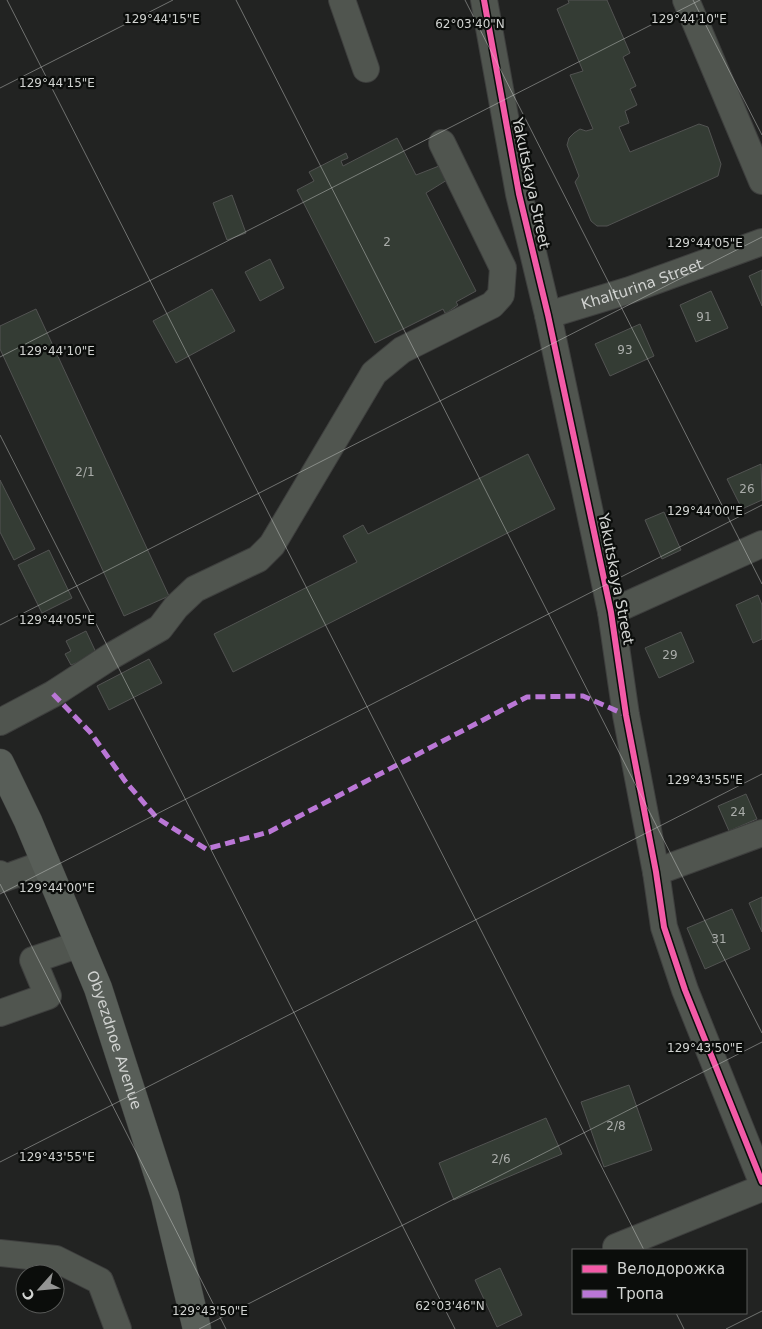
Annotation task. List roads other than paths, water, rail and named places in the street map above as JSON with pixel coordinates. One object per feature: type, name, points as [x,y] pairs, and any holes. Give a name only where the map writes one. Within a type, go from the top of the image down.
[{"type":"main road","name":"Obyezdnoe Avenue","points":[[0,763],[46,863],[104,1007],[165,1196],[197,1329]]},
{"type":"street","points":[[342,0],[366,69]]},
{"type":"street","name":"Yakutskaya Street","points":[[484,0],[519,194],[548,315],[611,612],[626,715],[656,872],[664,926],[685,990],[754,1142],[762,1182]]},
{"type":"street","points":[[686,0],[762,181]]},
{"type":"street","points":[[0,722],[54,694],[113,655],[160,628],[176,607],[195,589],[258,558],[272,545],[374,373],[402,350],[492,305],[501,295],[503,268],[442,144]]},
{"type":"street","name":"Khalturina Street","points":[[548,315],[630,290],[762,242]]},
{"type":"street","points":[[611,612],[762,544]]},
{"type":"street","points":[[656,872],[762,833]]},
{"type":"street","points":[[0,874],[2,879],[46,863]]},
{"type":"street","points":[[0,1013],[48,996],[33,960],[80,944]]},
{"type":"street","points":[[616,1247],[762,1188]]},
{"type":"street","points":[[0,1253],[56,1259],[100,1281],[118,1329]]}]
